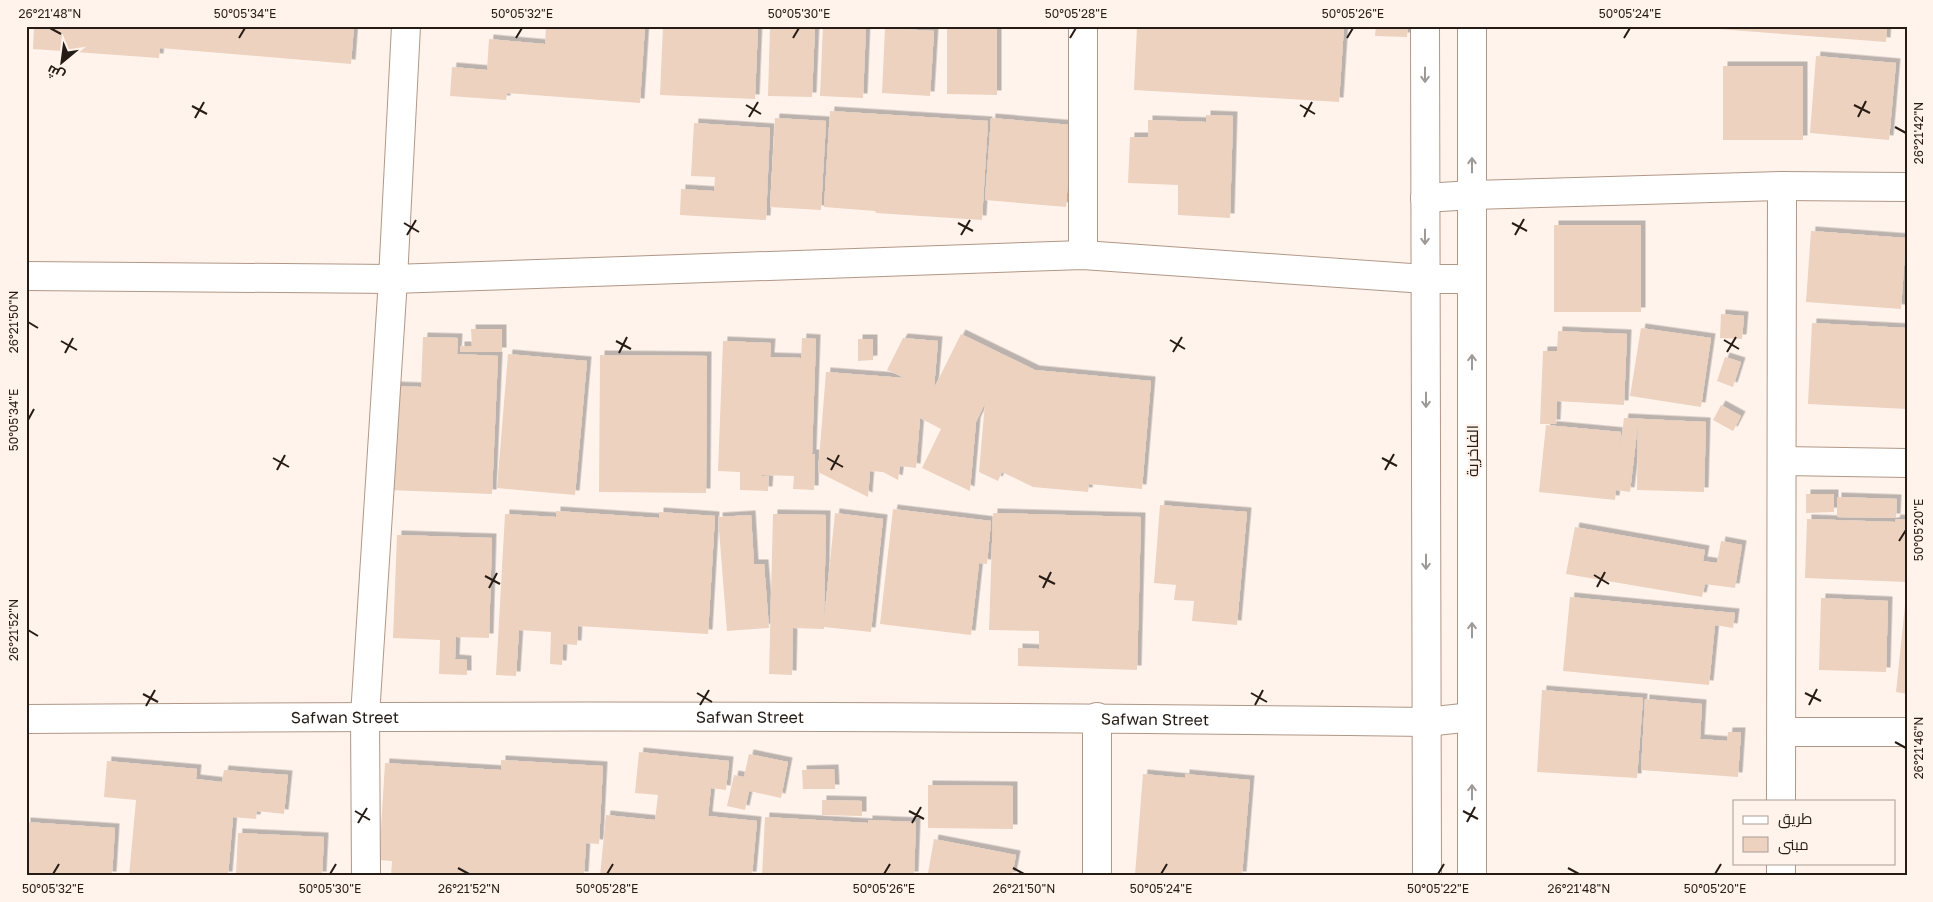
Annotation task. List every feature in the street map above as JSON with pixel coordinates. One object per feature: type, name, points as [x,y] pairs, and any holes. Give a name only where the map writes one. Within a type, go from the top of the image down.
[{"type":"street","points":[[366,876],[365,716],[393,279],[406,26]]},
{"type":"street","points":[[1083,255],[1084,26]]},
{"type":"street","points":[[1425,26],[1426,876]]},
{"type":"street","name":"الفاخرية","points":[[1472,26],[1472,876]]},
{"type":"street","points":[[1425,198],[1782,186],[1907,187]]},
{"type":"street","points":[[1781,800],[1782,186]]},
{"type":"street","points":[[26,276],[393,279],[1083,255],[1425,279],[1472,279]]},
{"type":"street","points":[[1782,461],[1907,463]]},
{"type":"street","name":"Safwan Street","points":[[26,719],[365,716],[1097,717],[1426,722],[1472,717]]},
{"type":"street","points":[[1097,717],[1097,876]]},
{"type":"street","points":[[1782,732],[1907,732]]},
{"type":"building","points":[[34,26],[354,26],[351,64],[160,48],[159,58],[33,49]]},
{"type":"building","points":[[546,26],[645,26],[640,103],[507,93],[506,100],[450,96],[452,67],[487,70],[489,39],[545,44]]},
{"type":"building","points":[[663,26],[758,26],[755,99],[660,95]]},
{"type":"building","points":[[770,26],[815,26],[812,97],[768,96]]},
{"type":"building","points":[[823,26],[866,26],[863,98],[820,96]]},
{"type":"building","points":[[947,26],[997,26],[997,95],[947,94]]},
{"type":"building","points":[[1137,26],[1344,26],[1339,102],[1134,90]]},
{"type":"building","points":[[1376,26],[1408,26],[1407,37],[1375,36]]},
{"type":"building","points":[[1718,26],[1887,26],[1886,42],[1718,29]]},
{"type":"building","points":[[885,28],[934,31],[930,96],[882,93]]},
{"type":"building","points":[[1816,56],[1896,63],[1889,140],[1810,133]]},
{"type":"building","points":[[1723,66],[1803,66],[1803,140],[1723,140]]},
{"type":"building","points":[[830,111],[988,121],[982,220],[876,213],[875,211],[824,207]]},
{"type":"building","points":[[1206,115],[1233,116],[1230,218],[1178,215],[1178,185],[1128,183],[1130,137],[1148,137],[1148,120],[1206,122]]},
{"type":"building","points":[[775,118],[826,121],[821,210],[770,207]]},
{"type":"building","points":[[991,118],[1072,125],[1066,207],[985,200]]},
{"type":"building","points":[[694,123],[770,128],[766,220],[680,215],[681,189],[714,191],[715,177],[691,176]]},
{"type":"building","points":[[1554,225],[1641,225],[1641,312],[1554,312]]},
{"type":"building","points":[[1811,231],[1906,238],[1901,309],[1806,302]]},
{"type":"building","points":[[1721,314],[1744,316],[1742,339],[1720,338]]},
{"type":"building","points":[[1812,323],[1907,328],[1907,409],[1808,404]]},
{"type":"building","points":[[1641,328],[1711,338],[1701,407],[1630,396]]},
{"type":"building","points":[[471,329],[502,329],[502,352],[460,352],[460,346],[472,346]]},
{"type":"building","points":[[1558,331],[1627,334],[1624,405],[1557,401],[1556,424],[1540,424],[1543,351],[1557,351]]},
{"type":"building","points":[[961,334],[1035,370],[1151,381],[1142,489],[1089,484],[1088,492],[1033,487],[1002,472],[998,481],[979,472],[985,403],[976,422],[970,491],[922,468],[941,429],[920,418],[916,468],[900,466],[898,480],[883,472],[870,471],[868,497],[818,472],[826,372],[905,378],[887,370],[903,338],[938,341],[934,388]]},
{"type":"building","points":[[423,337],[458,338],[457,354],[498,356],[492,494],[388,490],[392,386],[421,387]]},
{"type":"building","points":[[802,338],[816,339],[812,454],[815,454],[814,490],[793,489],[794,476],[762,475],[769,476],[768,491],[740,490],[740,472],[718,471],[723,341],[771,343],[770,357],[801,358]]},
{"type":"building","points":[[858,339],[873,339],[873,360],[858,361]]},
{"type":"building","points":[[508,354],[587,361],[575,495],[497,488]]},
{"type":"building","points":[[600,355],[707,356],[706,493],[599,492]]},
{"type":"building","points":[[1725,357],[1741,362],[1733,387],[1717,381]]},
{"type":"building","points":[[1721,405],[1741,416],[1733,431],[1713,420]]},
{"type":"building","points":[[1624,418],[1706,422],[1704,492],[1637,490],[1638,423],[1630,492],[1616,490],[1615,500],[1539,492],[1546,425],[1621,432],[1620,450]]},
{"type":"building","points":[[1806,494],[1834,494],[1834,512],[1806,513]]},
{"type":"building","points":[[1837,497],[1897,499],[1896,518],[1837,517]]},
{"type":"building","points":[[1160,505],[1247,512],[1237,625],[1192,621],[1194,601],[1174,600],[1176,585],[1154,583]]},
{"type":"building","points":[[893,509],[991,521],[987,564],[979,563],[971,635],[880,624]]},
{"type":"building","points":[[556,511],[659,518],[659,512],[715,516],[708,634],[578,626],[577,645],[563,644],[562,665],[550,664],[551,632],[519,630],[516,676],[496,675],[505,514],[556,517]]},
{"type":"building","points":[[835,513],[883,519],[871,632],[824,627],[824,629],[793,628],[792,675],[769,674],[773,514],[826,515],[824,620]]},
{"type":"building","points":[[993,513],[1141,517],[1137,670],[1018,666],[1018,648],[1039,649],[1039,631],[989,630]]},
{"type":"building","points":[[751,515],[754,564],[764,564],[769,628],[727,631],[718,517]]},
{"type":"building","points":[[1807,519],[1895,522],[1896,519],[1907,520],[1907,582],[1805,578]]},
{"type":"building","points":[[1575,527],[1705,550],[1703,561],[1717,563],[1721,541],[1742,545],[1735,588],[1705,584],[1702,597],[1566,574]]},
{"type":"building","points":[[397,535],[492,538],[489,638],[456,637],[455,659],[467,660],[467,675],[439,674],[440,640],[393,638]]},
{"type":"building","points":[[1570,597],[1735,613],[1733,628],[1715,625],[1709,685],[1563,671]]},
{"type":"building","points":[[1821,598],[1888,601],[1886,672],[1819,670]]},
{"type":"building","points":[[1905,605],[1907,605],[1907,694],[1896,692]]},
{"type":"building","points":[[1542,690],[1643,698],[1637,778],[1537,772]]},
{"type":"building","points":[[1645,699],[1702,704],[1700,739],[1727,741],[1728,732],[1741,732],[1738,777],[1641,770]]},
{"type":"building","points":[[639,752],[729,761],[726,790],[711,788],[708,816],[757,821],[752,876],[600,876],[606,815],[655,820],[658,795],[635,793]]},
{"type":"building","points":[[749,754],[788,762],[781,798],[749,791],[745,810],[727,806],[734,775],[744,777]]},
{"type":"building","points":[[501,760],[603,766],[599,844],[586,843],[584,876],[391,876],[392,861],[379,860],[385,763],[501,770]]},
{"type":"building","points":[[107,761],[197,769],[196,779],[222,782],[224,770],[288,775],[284,814],[257,811],[256,819],[233,817],[228,876],[129,876],[136,800],[104,797]]},
{"type":"building","points":[[834,769],[835,789],[803,789],[802,770]]},
{"type":"building","points":[[1143,774],[1185,778],[1185,774],[1250,780],[1242,876],[1135,875]]},
{"type":"building","points":[[928,785],[1013,786],[1013,829],[928,828]]},
{"type":"building","points":[[822,800],[862,801],[862,816],[822,815]]},
{"type":"building","points":[[765,817],[868,823],[868,820],[916,822],[914,876],[762,876]]},
{"type":"building","points":[[26,822],[115,828],[112,876],[26,876]]},
{"type":"building","points":[[238,833],[324,837],[322,876],[236,876]]},
{"type":"building","points":[[934,839],[1016,855],[1012,876],[940,876],[928,873]]}]
